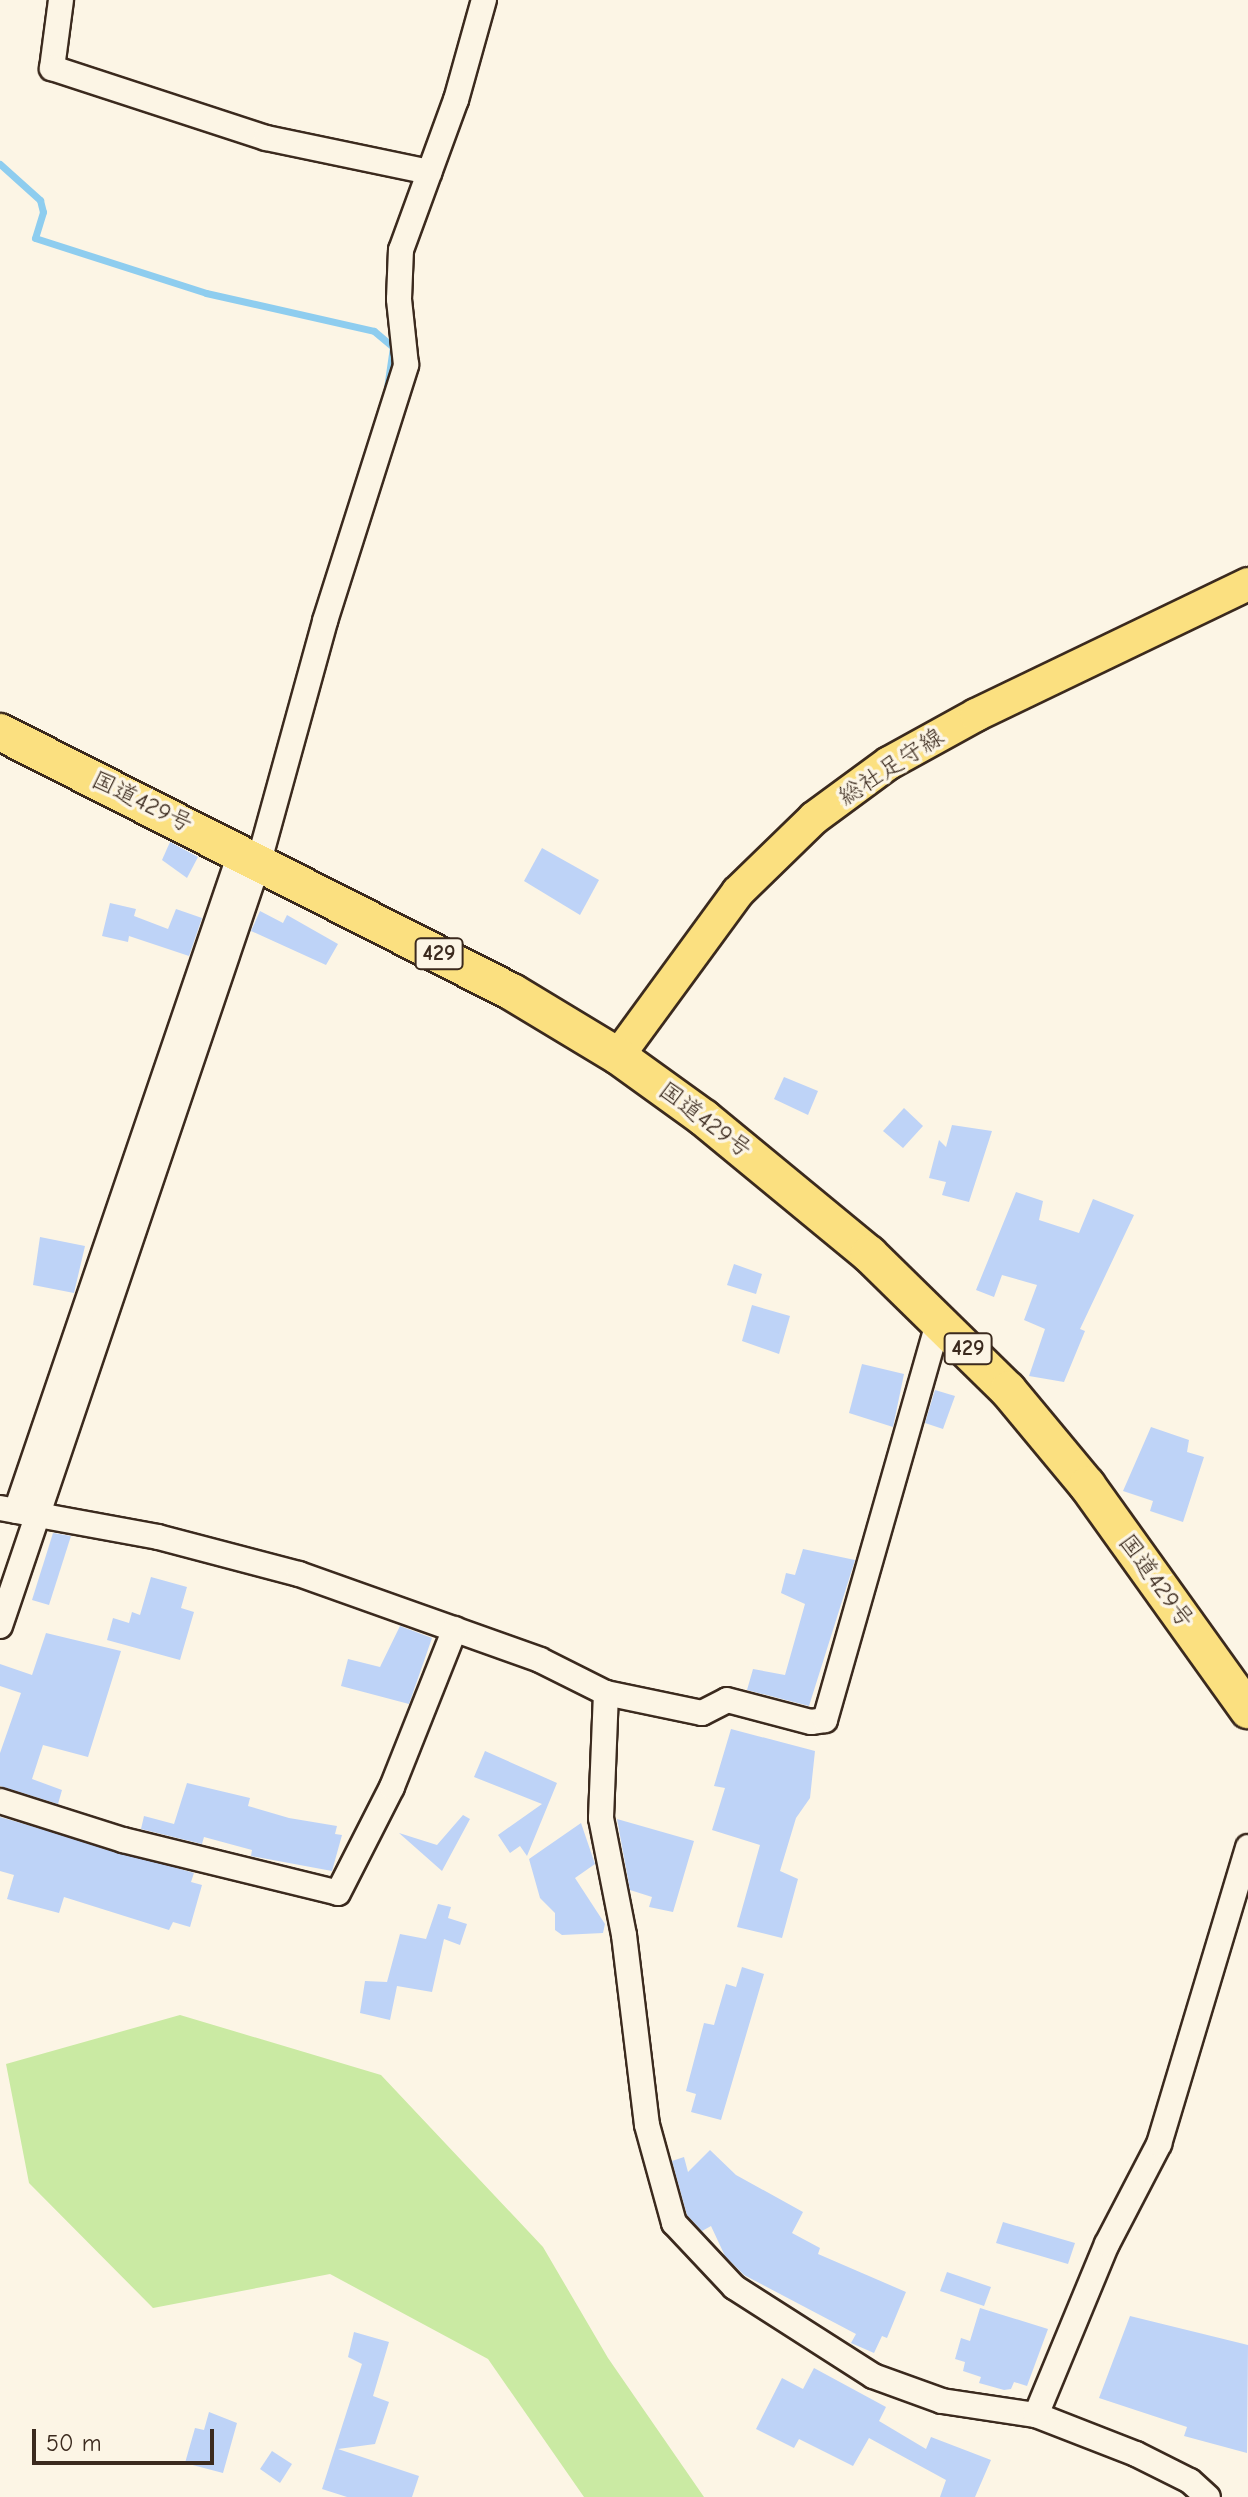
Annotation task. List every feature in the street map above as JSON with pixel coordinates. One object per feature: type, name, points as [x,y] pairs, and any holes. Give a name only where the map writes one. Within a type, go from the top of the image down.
[{"type":"highway","name":"国道429号","points":[[0,732],[251,856],[512,992],[618,1056],[791,1187],[939,1320],[1008,1390],[1087,1485],[1248,1710]]},
{"type":"main road","name":"総社足守線","points":[[618,1056],[738,892],[814,818],[864,781],[976,715],[1248,584]]},
{"type":"street","points":[[61,0],[52,68],[266,138],[429,172]]},
{"type":"street","points":[[0,1626],[21,1512],[251,856],[406,365],[399,299],[401,250],[484,0]]},
{"type":"street","points":[[21,1512],[158,1537],[286,1571],[540,1660],[606,1693],[702,1713],[727,1700],[811,1722],[825,1720],[939,1320]]},
{"type":"street","points":[[0,1801],[139,1844],[338,1893],[392,1787],[455,1629]]},
{"type":"street","points":[[606,1693],[601,1818],[624,1935],[647,2125],[674,2223],[734,2287],[873,2376],[942,2401],[1036,2415],[1136,2454],[1190,2481],[1208,2497]]},
{"type":"street","points":[[1036,2415],[1107,2244],[1159,2144],[1248,1847]]},
{"type":"green space","points":[[180,2015],[381,2075],[543,2247],[608,2358],[704,2497],[584,2497],[488,2359],[330,2274],[153,2308],[29,2183],[6,2064]]},
{"type":"building","points":[[170,842],[198,857],[187,878],[162,860]]},
{"type":"building","points":[[542,848],[599,880],[580,915],[524,881]]},
{"type":"building","points":[[110,903],[136,909],[134,916],[168,929],[176,909],[202,918],[189,956],[129,936],[128,942],[102,936]]},
{"type":"building","points":[[260,911],[283,923],[287,915],[338,944],[326,965],[251,931]]},
{"type":"building","points":[[784,1077],[818,1091],[808,1115],[774,1099]]},
{"type":"building","points":[[904,1108],[923,1126],[903,1148],[883,1131]]},
{"type":"building","points":[[952,1125],[992,1131],[969,1202],[942,1195],[946,1182],[929,1178],[939,1140],[946,1147]]},
{"type":"building","points":[[1016,1192],[1043,1201],[1039,1220],[1079,1233],[1093,1199],[1134,1215],[1080,1329],[1085,1331],[1064,1382],[1029,1376],[1045,1329],[1024,1320],[1037,1285],[1002,1275],[994,1297],[976,1290]]},
{"type":"building","points":[[40,1237],[85,1246],[74,1293],[33,1285]]},
{"type":"building","points":[[734,1264],[762,1274],[756,1294],[727,1285]]},
{"type":"building","points":[[752,1305],[790,1316],[779,1354],[742,1341]]},
{"type":"building","points":[[862,1364],[904,1374],[893,1427],[849,1413]]},
{"type":"building","points":[[935,1390],[955,1396],[943,1429],[925,1423]]},
{"type":"building","points":[[1151,1427],[1189,1440],[1187,1452],[1204,1457],[1183,1522],[1150,1511],[1153,1501],[1123,1491]]},
{"type":"building","points":[[53,1533],[71,1536],[49,1605],[32,1600]]},
{"type":"building","points":[[803,1549],[855,1560],[809,1706],[747,1690],[753,1669],[785,1675],[805,1604],[781,1593],[786,1573],[795,1575]]},
{"type":"building","points":[[151,1577],[187,1587],[181,1608],[194,1612],[180,1660],[107,1640],[113,1618],[129,1623],[132,1612],[140,1615]]},
{"type":"building","points":[[400,1626],[432,1638],[409,1704],[341,1686],[348,1659],[380,1667]]},
{"type":"building","points":[[46,1633],[121,1651],[88,1757],[43,1745],[32,1779],[62,1790],[58,1804],[0,1786],[0,1753],[21,1693],[0,1686],[0,1664],[32,1675]]},
{"type":"building","points":[[731,1729],[815,1751],[810,1798],[796,1818],[780,1871],[798,1879],[782,1938],[737,1927],[760,1845],[712,1830],[725,1788],[714,1786]]},
{"type":"building","points":[[485,1751],[557,1783],[527,1856],[520,1846],[510,1853],[498,1835],[542,1804],[474,1777]]},
{"type":"building","points":[[187,1783],[250,1798],[248,1806],[289,1818],[337,1826],[335,1834],[342,1835],[332,1871],[251,1856],[252,1850],[204,1837],[202,1844],[141,1829],[144,1816],[174,1824]]},
{"type":"building","points":[[463,1815],[470,1819],[442,1871],[399,1833],[437,1845]]},
{"type":"building","points":[[0,1817],[194,1873],[191,1882],[202,1885],[190,1927],[173,1922],[169,1930],[64,1897],[59,1913],[7,1899],[14,1875],[0,1871]]},
{"type":"building","points":[[617,1819],[694,1841],[673,1912],[649,1907],[652,1897],[630,1890]]},
{"type":"building","points":[[581,1823],[595,1864],[575,1878],[605,1924],[603,1933],[562,1935],[555,1930],[555,1913],[540,1898],[529,1859]]},
{"type":"building","points":[[438,1904],[451,1907],[448,1918],[467,1924],[460,1945],[444,1939],[432,1992],[397,1986],[390,2020],[360,2013],[365,1981],[387,1982],[400,1934],[426,1939]]},
{"type":"building","points":[[742,1967],[764,1974],[721,2120],[691,2112],[696,2094],[686,2091],[704,2023],[714,2025],[726,1984],[736,1987]]},
{"type":"building","points":[[710,2150],[736,2175],[803,2212],[792,2233],[820,2248],[818,2254],[906,2292],[887,2338],[882,2336],[874,2353],[851,2343],[856,2334],[744,2275],[725,2256],[711,2226],[702,2231],[687,2215],[672,2161],[684,2157],[688,2172]]},
{"type":"building","points":[[1003,2222],[1075,2243],[1068,2264],[996,2243]]},
{"type":"building","points":[[947,2272],[991,2287],[984,2306],[940,2291]]},
{"type":"building","points":[[980,2308],[1048,2329],[1027,2386],[1014,2382],[1011,2389],[1004,2390],[979,2383],[981,2377],[963,2371],[965,2362],[955,2359],[961,2338],[970,2341]]},
{"type":"building","points":[[1130,2316],[1248,2345],[1247,2453],[1184,2436],[1187,2427],[1099,2398]]},
{"type":"building","points":[[354,2332],[389,2342],[373,2396],[389,2402],[375,2444],[338,2449],[419,2476],[412,2497],[347,2497],[322,2489],[362,2364],[348,2357]]},
{"type":"building","points":[[814,2368],[886,2407],[879,2421],[926,2449],[931,2437],[991,2460],[975,2497],[940,2497],[946,2480],[869,2438],[853,2466],[799,2439],[794,2448],[756,2429],[782,2378],[803,2389]]},
{"type":"building","points":[[209,2412],[237,2423],[223,2473],[185,2463],[195,2428],[204,2430]]},
{"type":"building","points":[[272,2451],[292,2464],[280,2483],[260,2469]]},
{"type":"waterway","points":[[0,164],[40,200],[43,212],[35,238],[206,293],[374,331],[393,347],[387,388]]}]
